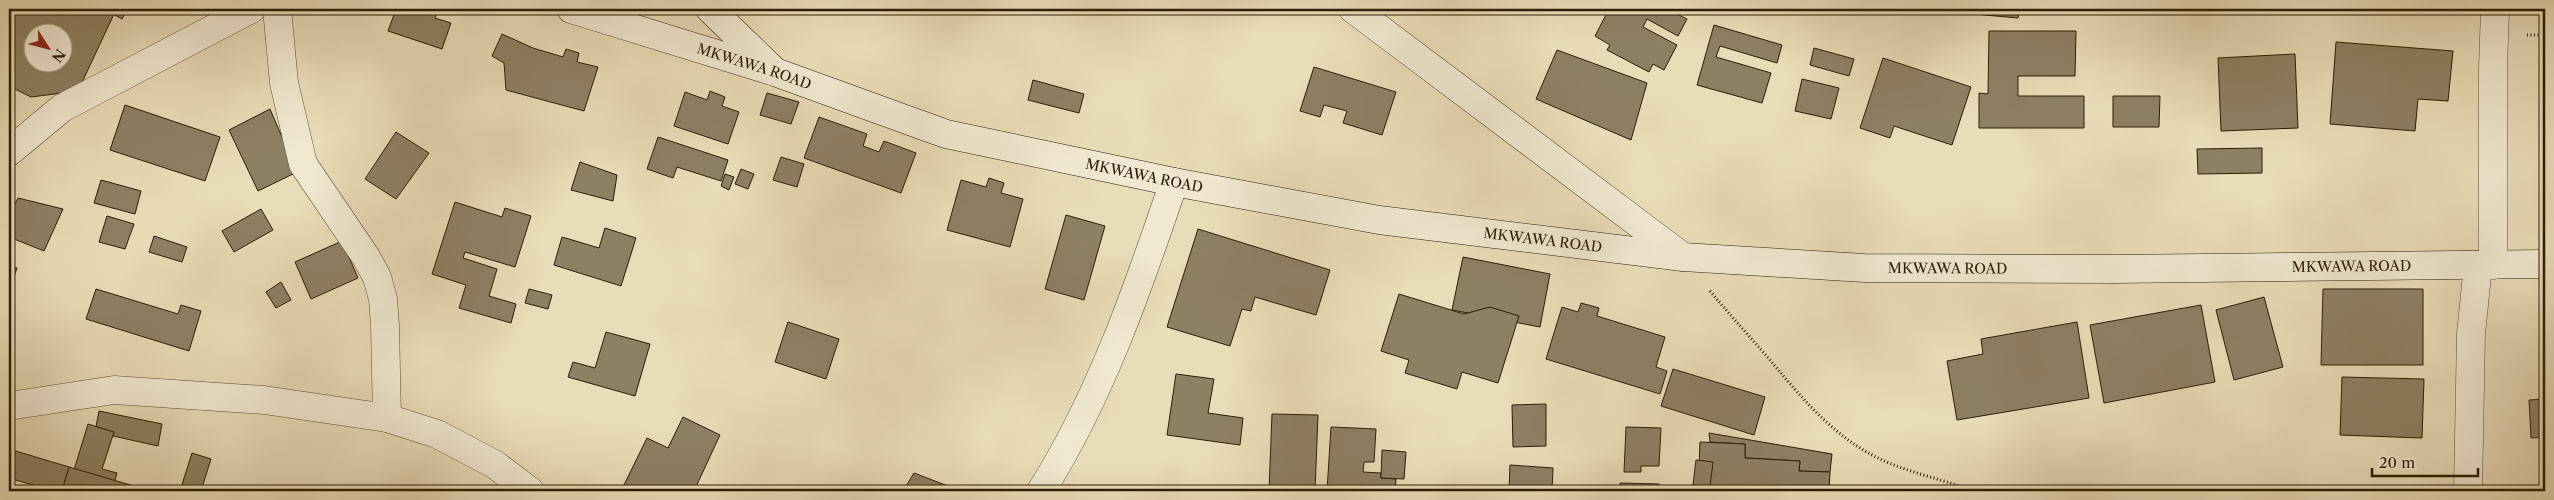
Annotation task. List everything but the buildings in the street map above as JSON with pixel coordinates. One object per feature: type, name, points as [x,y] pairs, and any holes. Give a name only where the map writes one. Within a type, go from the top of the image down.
[{"type":"street","points":[[9,152],[62,108],[251,9]]},
{"type":"street","points":[[277,9],[284,83],[303,164],[366,257],[377,277],[383,299],[387,418]]},
{"type":"street","name":"MKWAWA ROAD","points":[[571,9],[775,72],[946,134],[1174,182],[1379,220],[1683,257],[1864,268],[2115,269],[2545,264]]},
{"type":"street","points":[[710,9],[775,72]]},
{"type":"street","points":[[1353,9],[1683,257]]},
{"type":"street","points":[[2468,491],[2472,334],[2485,265],[2495,9]]},
{"type":"street","points":[[1041,491],[1064,455],[1107,363],[1144,270],[1174,182]]},
{"type":"street","points":[[9,406],[114,390],[264,400],[387,418],[437,434],[494,464],[530,491]]},
{"type":"path","points":[[1683,257],[1813,411],[1835,430],[1874,457],[1911,473],[1948,482],[1972,491]]}]
